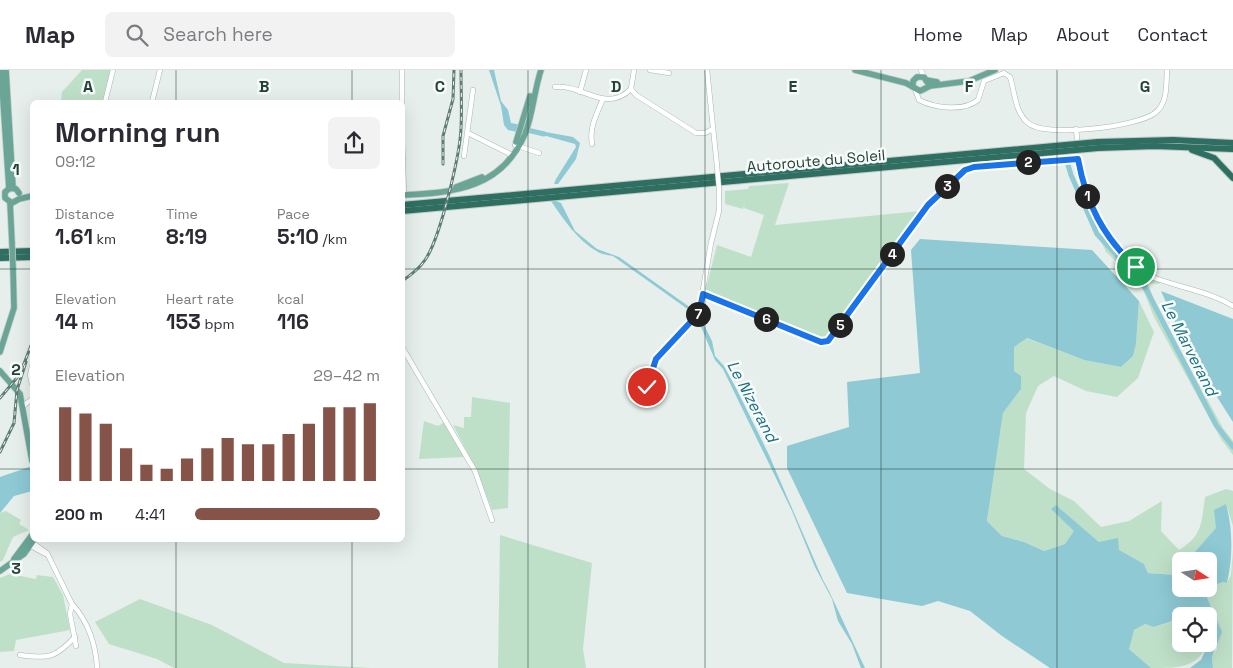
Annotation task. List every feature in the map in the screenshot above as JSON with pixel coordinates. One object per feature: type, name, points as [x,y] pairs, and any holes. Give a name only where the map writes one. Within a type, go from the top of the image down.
[{"type":"highway","name":"Autoroute du Soleil","points":[[405,205],[1064,144],[1130,140],[1233,141]]},
{"type":"highway","name":"Autoroute du Soleil","points":[[405,212],[1052,152],[1155,146],[1233,150]]},
{"type":"highway","points":[[1155,146],[1206,154],[1220,163],[1233,178]]},
{"type":"highway","points":[[0,252],[30,251]]},
{"type":"highway","points":[[0,258],[30,257]]},
{"type":"main road","points":[[0,352],[12,318],[14,281],[1,70]]},
{"type":"main road","points":[[6,70],[9,195]]},
{"type":"main road","points":[[405,193],[470,187],[499,170],[511,154],[523,132],[539,70]]},
{"type":"main road","points":[[855,70],[920,81],[969,81],[996,70]]},
{"type":"main road","points":[[868,70],[905,80],[938,82],[970,78],[990,70]]},
{"type":"main road","points":[[9,195],[30,194]]},
{"type":"main road","points":[[0,342],[9,318],[14,281]]},
{"type":"main road","points":[[0,371],[15,388],[21,399],[30,449]]},
{"type":"main road","points":[[0,377],[15,388]]},
{"type":"main road","points":[[0,569],[32,543]]},
{"type":"street","points":[[106,100],[113,70]]},
{"type":"street","points":[[152,100],[160,70]]},
{"type":"street","points":[[402,70],[402,100]]},
{"type":"street","points":[[580,92],[586,70]]},
{"type":"street","points":[[555,87],[603,99],[616,99],[631,89],[634,70]]},
{"type":"street","points":[[650,70],[669,73]]},
{"type":"street","points":[[647,387],[656,359],[699,313],[711,243],[719,211],[717,166],[707,70]]},
{"type":"street","points":[[920,81],[919,100],[946,108],[974,103],[979,98],[984,82],[1004,74],[1010,78],[1018,110],[1026,122],[1044,130],[1076,129],[1124,124],[1154,113],[1161,106],[1165,96],[1166,70]]},
{"type":"street","points":[[631,89],[636,95],[696,133],[705,133],[713,129]]},
{"type":"street","points":[[464,156],[473,90]]},
{"type":"street","points":[[592,144],[590,137],[603,99]]},
{"type":"street","points":[[1076,129],[1077,138]]},
{"type":"street","points":[[468,133],[511,154]]},
{"type":"street","points":[[516,146],[539,153]]},
{"type":"street","points":[[703,294],[825,343],[928,205],[965,170],[982,165],[1078,159],[1083,188],[1105,235],[1126,258],[1148,275],[1214,296],[1233,306]]},
{"type":"street","points":[[405,352],[475,471],[492,520]]},
{"type":"street","points":[[21,399],[30,398]]},
{"type":"street","points":[[23,406],[30,400]]},
{"type":"street","points":[[32,543],[50,559],[72,604],[78,610],[94,643],[97,668]]},
{"type":"street","points":[[72,604],[70,614],[76,646]]},
{"type":"street","points":[[20,655],[50,656],[60,652],[75,637]]},
{"type":"green space","points":[[82,70],[111,70],[104,100],[61,100],[62,92]]},
{"type":"green space","points":[[789,183],[775,225],[921,211],[826,341],[708,294],[706,289],[717,245],[751,257],[764,215],[744,208],[745,202],[743,209],[725,204],[725,191],[748,189],[749,186]]},
{"type":"green space","points":[[1101,241],[1112,246],[1139,273],[1160,282],[1159,284],[1148,283],[1156,306],[1223,428],[1233,441],[1233,455],[1221,439],[1154,317],[1138,282],[1106,252]]},
{"type":"green space","points":[[1139,301],[1154,332],[1138,378],[1117,397],[1086,391],[1054,376],[1038,386],[1026,413],[1024,469],[1050,489],[1074,501],[1101,527],[1129,521],[1162,501],[1161,531],[1179,550],[1193,539],[1200,528],[1205,497],[1226,489],[1233,491],[1233,526],[1226,504],[1217,528],[1195,552],[1172,552],[1172,575],[1148,573],[1144,564],[1099,542],[1056,505],[1052,509],[1075,531],[1065,544],[1044,551],[1024,542],[1002,536],[987,521],[1003,413],[1021,389],[1014,371],[1013,347],[1026,338],[1084,360],[1121,367],[1133,356],[1136,344]]},
{"type":"green space","points":[[472,397],[510,403],[508,508],[492,510],[477,471],[453,425],[464,428],[464,417],[471,417]]},
{"type":"green space","points":[[424,421],[438,426],[446,421],[465,457],[419,459]]},
{"type":"green space","points":[[6,511],[21,520],[19,524],[29,530],[13,537],[3,560],[0,562],[0,513]]},
{"type":"green space","points":[[500,535],[592,563],[583,649],[586,668],[498,668]]},
{"type":"green space","points":[[1233,550],[1232,668],[1213,668],[1212,657],[1217,652],[1217,607],[1211,607],[1207,598],[1218,598],[1218,584],[1227,583],[1231,575]]},
{"type":"green space","points":[[10,574],[36,579],[37,575],[53,577],[63,595],[70,630],[16,640],[14,651],[0,652],[0,578]]},
{"type":"green space","points":[[140,599],[212,625],[284,663],[371,668],[174,668],[157,659],[109,644],[95,622]]},
{"type":"green space","points":[[1172,621],[1172,652],[1203,652],[1198,658],[1186,665],[1171,668],[1151,668],[1129,649],[1131,635],[1138,626],[1145,624],[1155,627]]},
{"type":"water","points":[[489,70],[494,70],[501,101],[508,110],[511,123],[522,125],[517,132],[508,130],[504,125],[501,106]]},
{"type":"water","points":[[540,131],[573,137],[580,143],[576,159],[558,184],[554,184],[576,147],[575,144],[539,134]]},
{"type":"water","points":[[554,200],[561,203],[575,231],[597,249],[619,257],[698,313],[696,315],[613,256],[600,253],[590,247],[577,236],[566,222],[551,201]]},
{"type":"water","points":[[920,239],[1092,250],[1139,301],[1136,344],[1133,356],[1121,367],[1084,360],[1027,338],[1014,347],[1014,371],[1021,376],[1021,389],[1003,413],[987,521],[1002,536],[1024,542],[1044,551],[1065,544],[1074,531],[1051,509],[1056,505],[1099,542],[1118,538],[1119,550],[1144,564],[1148,573],[1172,575],[1172,598],[1207,598],[1211,607],[1172,607],[1172,621],[1154,627],[1145,624],[1134,630],[1129,649],[1151,668],[1050,668],[1002,636],[970,611],[938,601],[922,606],[847,593],[787,468],[787,446],[849,427],[847,382],[920,373],[911,250]]},
{"type":"water","points":[[1161,291],[1233,319],[1233,422],[1189,353]]},
{"type":"water","points":[[699,315],[712,341],[715,356],[724,366],[736,388],[769,455],[823,580],[865,668],[861,668],[852,644],[838,621],[832,599],[815,567],[792,511],[723,369],[715,360],[697,317]]},
{"type":"water","points":[[30,467],[30,492],[14,496],[0,513],[0,477]]},
{"type":"water","points":[[1226,504],[1231,533],[1231,554],[1227,583],[1218,584],[1218,552],[1195,552],[1216,528],[1214,510]]},
{"type":"water","points":[[1217,620],[1222,632],[1217,644]]},
{"type":"water","points":[[1205,652],[1214,652],[1212,657],[1213,668],[1190,668],[1201,660]]},
{"type":"waterway","name":"Le Nizerand","points":[[523,129],[544,134]]},
{"type":"waterway","name":"Le Marverand","points":[[1066,158],[1071,175],[1097,234],[1144,285],[1216,425],[1233,447]]},
{"type":"railway","points":[[443,164],[443,136],[453,99],[454,70]]},
{"type":"railway","points":[[405,279],[415,272],[425,260],[443,216],[460,141],[461,70]]},
{"type":"railway","points":[[0,398],[20,374],[30,348]]},
{"type":"railway","points":[[0,452],[14,423],[17,390],[26,362]]},
{"type":"route","points":[[647,387],[656,359],[699,313],[703,294],[825,343],[928,205],[965,170],[982,165],[1078,159],[1083,188],[1105,235],[1115,248],[1136,267]]}]
